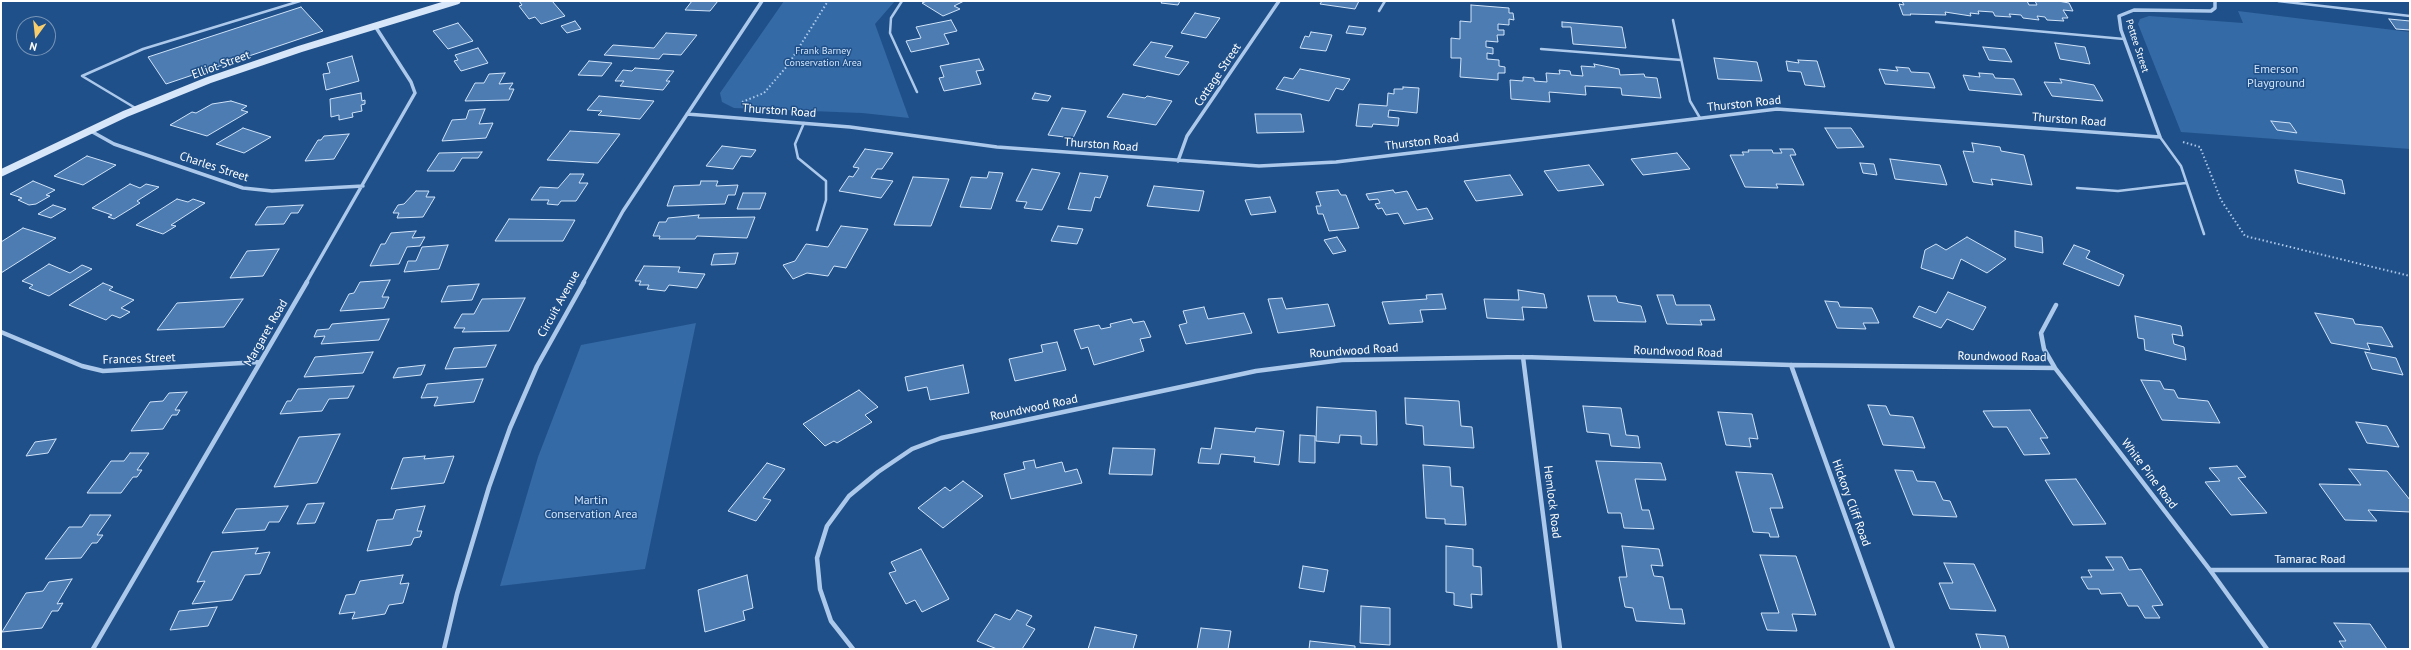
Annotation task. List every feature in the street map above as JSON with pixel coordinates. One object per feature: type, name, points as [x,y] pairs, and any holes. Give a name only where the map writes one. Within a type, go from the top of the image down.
[{"type":"street","name":"Elliot Street","points":[[1,173],[89,130],[137,109],[245,68],[457,1]]},
{"type":"street","name":"Circuit Avenue","points":[[444,649],[457,594],[478,522],[510,428],[528,385],[554,333],[608,236],[686,114],[762,1]]},
{"type":"street","name":"Cottage Street","points":[[1178,162],[1187,136],[1279,1]]},
{"type":"street","name":"Pettee Street","points":[[2160,137],[2124,39],[2119,21],[2122,13],[2134,10],[2211,10],[2215,8],[2215,1]]},
{"type":"street","name":"Margaret Road","points":[[93,649],[415,94],[411,82],[375,26]]},
{"type":"street","name":"Thurston Road","points":[[686,114],[876,130],[997,147],[1178,162],[1259,166],[1330,163],[1763,110],[1791,109],[2160,137]]},
{"type":"street","name":"Charles Street","points":[[89,130],[114,144],[243,188],[272,191],[363,186]]},
{"type":"street","name":"White Pine Road","points":[[2056,305],[2041,333],[2044,349],[2055,368],[2210,570],[2267,649]]},
{"type":"street","name":"Frances Street","points":[[1,332],[82,366],[102,371],[260,362]]},
{"type":"street","name":"Roundwood Road","points":[[852,649],[832,621],[820,589],[817,558],[827,526],[849,496],[878,472],[912,450],[940,438],[1256,371],[1297,365],[1388,358],[1523,357],[1791,365],[2055,368]]},
{"type":"street","name":"Hemlock Road","points":[[1523,357],[1560,649]]},
{"type":"street","name":"Hickory Cliff Road","points":[[1791,365],[1893,649]]},
{"type":"street","name":"Tamarac Road","points":[[2210,570],[2410,570]]},
{"type":"lane","points":[[137,109],[82,76],[143,49],[300,1]]},
{"type":"lane","points":[[902,1],[891,18],[889,26],[892,40],[917,92]]},
{"type":"lane","points":[[1379,11],[1385,1]]},
{"type":"lane","points":[[2278,1],[2410,16]]},
{"type":"lane","points":[[1673,20],[1690,101],[1700,118]]},
{"type":"lane","points":[[1936,22],[2124,39]]},
{"type":"lane","points":[[1541,49],[1681,60]]},
{"type":"lane","points":[[804,123],[794,144],[798,158],[826,181],[826,200],[817,230]]},
{"type":"lane","points":[[2160,137],[2176,158],[2204,234]]},
{"type":"lane","points":[[2077,188],[2118,191],[2186,183]]},
{"type":"path","points":[[741,103],[764,93],[788,65],[828,1]]},
{"type":"path","points":[[2160,137],[2200,147],[2222,200],[2245,236],[2410,276]]},
{"type":"green space","name":"Frank Barney Conservation Area","points":[[784,1],[895,1],[875,24],[909,118],[862,113],[734,108],[722,102],[720,93]]},
{"type":"green space","name":"Emerson Playground","points":[[2238,11],[2410,32],[2410,149],[2181,132],[2138,24],[2140,19],[2149,16],[2243,23]]},
{"type":"green space","name":"Martin Conservation Area","points":[[696,323],[645,569],[500,586],[538,457],[581,345]]},
{"type":"building","points":[[519,1],[552,1],[565,16],[541,24],[535,17],[529,19],[519,6],[522,5]]},
{"type":"building","points":[[692,1],[718,1],[710,11],[685,10]]},
{"type":"building","points":[[927,1],[964,1],[954,6],[960,9],[943,16],[922,3]]},
{"type":"building","points":[[1162,1],[1180,1],[1178,5],[1161,3]]},
{"type":"building","points":[[1322,1],[1359,1],[1355,9],[1320,4]]},
{"type":"building","points":[[1902,1],[2027,1],[2029,5],[2037,5],[2035,1],[2058,1],[2069,3],[2073,11],[2063,10],[2068,18],[2062,18],[2064,21],[2047,20],[2045,17],[2037,16],[2039,20],[2023,18],[2021,15],[2009,14],[2011,17],[1995,16],[1993,12],[1978,11],[1979,14],[1970,13],[1971,16],[1945,12],[1946,15],[1903,15],[1899,4],[1904,5]]},
{"type":"building","points":[[1471,5],[1509,8],[1509,13],[1513,13],[1514,20],[1509,19],[1509,25],[1498,24],[1498,30],[1504,30],[1504,35],[1497,35],[1498,42],[1486,41],[1486,47],[1493,48],[1493,54],[1487,53],[1487,59],[1499,60],[1499,66],[1505,67],[1505,73],[1498,73],[1498,80],[1460,77],[1461,58],[1451,58],[1451,38],[1460,39],[1460,21],[1471,22]]},
{"type":"building","points":[[301,7],[323,31],[166,84],[148,57]]},
{"type":"building","points":[[1195,13],[1220,18],[1206,38],[1181,33]]},
{"type":"building","points":[[2389,19],[2410,21],[2410,30],[2396,29]]},
{"type":"building","points":[[951,20],[957,31],[944,34],[949,44],[911,52],[906,41],[921,38],[916,27]]},
{"type":"building","points":[[575,21],[581,29],[567,33],[561,26]]},
{"type":"building","points":[[1562,22],[1622,27],[1626,48],[1573,44],[1571,27],[1562,27]]},
{"type":"building","points":[[458,23],[473,41],[448,49],[433,31]]},
{"type":"building","points":[[1349,26],[1366,28],[1363,35],[1346,33]]},
{"type":"building","points":[[1311,32],[1332,35],[1326,51],[1300,48],[1305,36],[1309,37]]},
{"type":"building","points":[[666,33],[697,35],[681,55],[663,54],[659,59],[604,55],[613,45],[654,48]]},
{"type":"building","points":[[1151,42],[1173,46],[1165,57],[1189,62],[1179,75],[1133,65]]},
{"type":"building","points":[[2055,43],[2085,47],[2090,64],[2060,59]]},
{"type":"building","points":[[1983,47],[2005,49],[2012,62],[1989,60]]},
{"type":"building","points":[[478,48],[488,63],[461,71],[454,61],[458,60],[455,55]]},
{"type":"building","points":[[352,56],[359,81],[326,90],[323,74],[330,73],[327,63]]},
{"type":"building","points":[[1714,58],[1757,62],[1762,81],[1718,79]]},
{"type":"building","points":[[979,59],[984,70],[976,71],[981,84],[944,91],[939,78],[944,77],[940,66]]},
{"type":"building","points":[[1798,60],[1817,61],[1825,87],[1805,85],[1801,72],[1788,71],[1786,61],[1799,63]]},
{"type":"building","points":[[589,61],[612,63],[602,76],[578,75]]},
{"type":"building","points":[[1594,64],[1619,69],[1620,75],[1644,74],[1645,77],[1657,78],[1661,98],[1622,95],[1621,88],[1585,86],[1586,95],[1549,92],[1550,102],[1511,99],[1510,80],[1523,81],[1523,77],[1534,78],[1534,81],[1547,82],[1546,73],[1560,74],[1559,70],[1570,71],[1571,75],[1583,76],[1581,66],[1595,67]]},
{"type":"building","points":[[1896,67],[1909,68],[1911,72],[1929,73],[1935,88],[1885,84],[1879,69],[1898,71]]},
{"type":"building","points":[[635,68],[674,71],[666,81],[670,81],[663,90],[620,86],[624,81],[615,81],[623,70],[632,71]]},
{"type":"building","points":[[1300,69],[1350,79],[1343,90],[1336,88],[1329,101],[1276,89],[1284,77],[1293,79]]},
{"type":"building","points":[[505,73],[499,84],[513,83],[509,89],[514,89],[509,100],[465,101],[475,83],[484,83],[489,74]]},
{"type":"building","points":[[1979,73],[1993,74],[1995,78],[2014,79],[2022,95],[1969,90],[1963,75],[1980,77]]},
{"type":"building","points":[[2060,79],[2094,85],[2103,101],[2052,96],[2044,82],[2062,83]]},
{"type":"building","points":[[1403,87],[1419,88],[1417,113],[1389,110],[1388,117],[1399,118],[1398,126],[1373,124],[1372,127],[1356,126],[1359,104],[1387,106],[1388,93],[1394,94],[1394,89],[1403,89]]},
{"type":"building","points":[[361,93],[362,101],[365,100],[365,104],[361,105],[362,111],[352,113],[353,117],[339,120],[339,115],[331,117],[330,99]]},
{"type":"building","points":[[1035,93],[1051,96],[1048,101],[1032,99]]},
{"type":"building","points":[[1123,94],[1145,98],[1147,96],[1172,101],[1156,125],[1107,117]]},
{"type":"building","points":[[599,96],[654,101],[640,119],[598,115],[602,111],[587,110]]},
{"type":"building","points":[[231,101],[247,106],[241,110],[248,112],[207,136],[170,125],[192,112],[196,113],[212,104]]},
{"type":"building","points":[[1062,108],[1086,111],[1073,138],[1048,135]]},
{"type":"building","points":[[485,109],[479,124],[493,123],[486,138],[442,141],[452,120],[466,119],[469,110]]},
{"type":"building","points":[[1255,114],[1301,114],[1304,132],[1257,133]]},
{"type":"building","points":[[2271,121],[2290,123],[2297,133],[2277,130]]},
{"type":"building","points":[[243,128],[271,137],[244,153],[216,144]]},
{"type":"building","points":[[1825,128],[1851,128],[1864,147],[1837,148]]},
{"type":"building","points":[[570,131],[620,134],[598,163],[547,160]]},
{"type":"building","points":[[349,134],[334,159],[305,161],[318,140],[321,140],[324,136]]},
{"type":"building","points":[[1972,143],[2000,147],[2001,151],[2024,155],[2032,185],[1991,179],[1993,185],[1973,182],[1963,151],[1974,152]]},
{"type":"building","points":[[722,146],[756,150],[751,157],[741,156],[733,169],[706,166]]},
{"type":"building","points":[[865,149],[893,153],[882,169],[877,169],[871,178],[893,181],[881,198],[839,191],[849,176],[853,177],[859,168],[853,167]]},
{"type":"building","points":[[1780,149],[1793,149],[1796,155],[1790,155],[1804,185],[1776,184],[1778,188],[1745,187],[1730,155],[1744,155],[1742,152],[1749,152],[1748,150],[1772,150],[1773,153],[1782,153]]},
{"type":"building","points":[[482,152],[478,158],[462,158],[454,171],[427,171],[439,153]]},
{"type":"building","points":[[1677,153],[1690,169],[1643,175],[1631,159]]},
{"type":"building","points":[[87,156],[116,165],[83,185],[54,176]]},
{"type":"building","points":[[1890,159],[1940,165],[1947,185],[1895,179]]},
{"type":"building","points":[[1860,163],[1874,164],[1877,175],[1863,173]]},
{"type":"building","points":[[1589,165],[1604,185],[1558,191],[1544,171]]},
{"type":"building","points":[[1032,169],[1060,173],[1042,210],[1024,208],[1027,202],[1016,201]]},
{"type":"building","points":[[2295,170],[2342,180],[2345,194],[2298,183]]},
{"type":"building","points":[[989,172],[1003,173],[991,209],[960,207],[971,177],[987,178]]},
{"type":"building","points":[[1080,173],[1108,176],[1100,198],[1095,197],[1091,211],[1068,209]]},
{"type":"building","points":[[570,174],[584,174],[579,183],[588,183],[576,201],[561,201],[558,205],[547,204],[549,200],[531,200],[540,187],[558,188]]},
{"type":"building","points":[[1510,175],[1523,195],[1476,201],[1464,181]]},
{"type":"building","points":[[913,177],[949,179],[931,226],[894,225]]},
{"type":"building","points":[[33,181],[55,190],[46,195],[50,196],[36,204],[29,205],[18,200],[22,198],[10,194]]},
{"type":"building","points":[[701,181],[718,181],[716,186],[738,185],[735,195],[728,195],[725,204],[667,206],[674,186],[700,185]]},
{"type":"building","points":[[130,184],[140,188],[146,184],[159,187],[137,201],[140,203],[114,219],[108,217],[112,215],[92,208]]},
{"type":"building","points":[[1154,186],[1204,191],[1199,211],[1147,206]]},
{"type":"building","points":[[1338,190],[1341,195],[1346,195],[1359,228],[1329,231],[1323,214],[1318,214],[1316,206],[1321,206],[1316,192]]},
{"type":"building","points":[[1393,190],[1395,193],[1407,191],[1417,210],[1427,208],[1433,219],[1404,224],[1398,213],[1386,215],[1382,208],[1378,209],[1375,204],[1380,203],[1378,199],[1369,200],[1366,194]]},
{"type":"building","points":[[416,191],[429,191],[426,197],[435,197],[423,217],[397,218],[399,213],[393,213],[398,205],[404,204]]},
{"type":"building","points":[[743,193],[766,193],[760,209],[737,209]]},
{"type":"building","points":[[1270,197],[1276,212],[1251,215],[1245,200]]},
{"type":"building","points":[[177,199],[188,202],[193,199],[205,203],[171,225],[176,226],[163,234],[136,225]]},
{"type":"building","points":[[53,205],[66,209],[51,218],[38,214]]},
{"type":"building","points":[[303,205],[298,213],[291,213],[284,224],[255,225],[267,207]]},
{"type":"building","points":[[699,215],[698,218],[755,217],[747,238],[697,236],[695,239],[659,239],[660,236],[653,236],[659,222],[666,222],[668,218]]},
{"type":"building","points":[[509,219],[575,220],[563,241],[495,241]]},
{"type":"building","points":[[841,226],[868,229],[846,268],[834,266],[828,276],[807,273],[793,279],[783,265],[795,261],[806,244],[828,247]]},
{"type":"building","points":[[1058,226],[1083,229],[1077,244],[1051,241]]},
{"type":"building","points":[[23,228],[56,238],[1,273],[1,242]]},
{"type":"building","points":[[416,231],[412,238],[425,237],[420,246],[407,247],[399,264],[370,266],[381,244],[385,244],[391,233]]},
{"type":"building","points":[[2015,231],[2042,237],[2043,253],[2015,247]]},
{"type":"building","points":[[1337,237],[1346,251],[1333,254],[1324,240]]},
{"type":"building","points":[[1967,237],[2006,259],[1987,273],[1961,259],[1953,279],[1921,268],[1925,250],[1936,244],[1946,250]]},
{"type":"building","points":[[448,245],[439,269],[404,272],[408,261],[416,261],[422,247]]},
{"type":"building","points":[[2074,245],[2090,251],[2086,258],[2124,275],[2119,286],[2063,264]]},
{"type":"building","points":[[279,249],[263,276],[230,278],[247,251]]},
{"type":"building","points":[[738,253],[735,264],[711,265],[714,254]]},
{"type":"building","points":[[49,264],[70,273],[82,265],[92,269],[49,296],[29,288],[33,285],[22,281]]},
{"type":"building","points":[[644,266],[680,267],[678,272],[705,274],[697,288],[669,285],[665,291],[647,289],[649,285],[639,285],[641,281],[635,281]]},
{"type":"building","points":[[390,280],[382,297],[389,297],[384,308],[340,311],[349,294],[354,293],[360,282]]},
{"type":"building","points":[[103,283],[113,287],[109,290],[134,300],[121,308],[130,312],[120,318],[112,315],[106,320],[69,305]]},
{"type":"building","points":[[479,284],[472,300],[441,302],[448,286]]},
{"type":"building","points":[[1518,290],[1544,294],[1547,308],[1522,307],[1524,320],[1487,318],[1484,299],[1519,300]]},
{"type":"building","points":[[1948,292],[1986,307],[1973,330],[1947,319],[1941,328],[1913,317],[1919,306],[1936,313]]},
{"type":"building","points":[[1442,294],[1446,309],[1420,310],[1423,322],[1389,324],[1382,302],[1427,299],[1426,295]]},
{"type":"building","points":[[1657,295],[1673,295],[1676,305],[1710,305],[1715,320],[1700,320],[1702,325],[1667,324]]},
{"type":"building","points":[[1588,296],[1616,296],[1618,302],[1641,306],[1646,322],[1594,321]]},
{"type":"building","points":[[525,298],[509,331],[462,332],[465,328],[454,328],[462,314],[474,314],[482,299]]},
{"type":"building","points":[[1282,298],[1286,309],[1328,304],[1335,326],[1278,333],[1268,299]]},
{"type":"building","points":[[243,299],[224,327],[157,330],[177,303]]},
{"type":"building","points":[[1825,301],[1838,302],[1840,307],[1872,308],[1879,323],[1863,323],[1866,329],[1837,328]]},
{"type":"building","points":[[1204,307],[1208,319],[1244,313],[1252,333],[1186,344],[1179,325],[1187,323],[1183,311]]},
{"type":"building","points":[[2315,313],[2353,319],[2355,324],[2382,327],[2393,347],[2367,343],[2370,350],[2331,343]]},
{"type":"building","points":[[2135,316],[2181,326],[2183,336],[2172,334],[2174,344],[2184,347],[2186,360],[2145,350],[2144,339],[2138,338]]},
{"type":"building","points":[[389,319],[379,340],[321,344],[325,336],[314,337],[317,330],[329,329],[332,324]]},
{"type":"building","points":[[1131,319],[1133,323],[1144,321],[1151,337],[1140,339],[1144,351],[1094,365],[1088,347],[1081,349],[1074,330],[1099,325],[1101,329],[1111,327],[1110,324]]},
{"type":"building","points":[[1057,342],[1066,370],[1015,381],[1009,359],[1043,352],[1041,345]]},
{"type":"building","points":[[496,345],[486,367],[445,369],[454,348]]},
{"type":"building","points":[[373,352],[363,373],[304,377],[315,357]]},
{"type":"building","points":[[2365,352],[2396,358],[2403,375],[2372,369]]},
{"type":"building","points":[[425,365],[421,375],[393,378],[398,368]]},
{"type":"building","points":[[963,365],[969,393],[930,400],[927,387],[908,391],[905,377]]},
{"type":"building","points":[[483,379],[474,402],[434,406],[438,397],[421,398],[427,384]]},
{"type":"building","points":[[2141,380],[2160,381],[2164,389],[2174,390],[2178,398],[2208,401],[2220,423],[2162,420]]},
{"type":"building","points":[[354,386],[348,398],[329,399],[322,411],[280,414],[287,401],[291,401],[298,389]]},
{"type":"building","points":[[859,390],[878,407],[865,415],[872,422],[837,443],[834,441],[825,446],[803,424]]},
{"type":"building","points":[[187,392],[175,410],[180,410],[177,415],[172,415],[163,429],[131,431],[150,402],[163,401],[169,393]]},
{"type":"building","points":[[1405,398],[1459,401],[1461,426],[1472,427],[1474,448],[1424,445],[1423,426],[1406,424]]},
{"type":"building","points":[[1868,405],[1886,406],[1890,415],[1913,417],[1925,448],[1883,445]]},
{"type":"building","points":[[1583,406],[1621,408],[1626,435],[1638,436],[1640,448],[1611,446],[1609,434],[1587,432]]},
{"type":"building","points":[[1317,407],[1376,411],[1377,445],[1361,444],[1361,436],[1340,435],[1339,443],[1316,441]]},
{"type":"building","points":[[2030,410],[2048,438],[2040,438],[2050,454],[2024,455],[2007,427],[1993,427],[1983,411]]},
{"type":"building","points":[[1718,412],[1752,414],[1758,439],[1749,438],[1751,447],[1726,445]]},
{"type":"building","points":[[2356,422],[2387,426],[2399,447],[2367,443]]},
{"type":"building","points":[[1215,428],[1255,432],[1256,428],[1284,431],[1279,465],[1254,462],[1255,457],[1221,454],[1219,464],[1198,463],[1201,448],[1211,449]]},
{"type":"building","points":[[340,434],[317,483],[274,487],[299,437]]},
{"type":"building","points":[[1300,435],[1315,436],[1315,463],[1299,462]]},
{"type":"building","points":[[56,439],[48,453],[26,456],[35,442]]},
{"type":"building","points":[[1113,448],[1155,449],[1152,475],[1109,474]]},
{"type":"building","points":[[130,453],[149,453],[137,470],[142,470],[137,477],[133,477],[121,493],[87,493],[111,461],[124,461]]},
{"type":"building","points":[[425,456],[424,459],[454,456],[444,483],[391,489],[403,458]]},
{"type":"building","points":[[1034,460],[1036,468],[1062,462],[1065,472],[1077,469],[1082,483],[1011,499],[1004,474],[1025,469],[1023,462]]},
{"type":"building","points":[[1596,461],[1661,463],[1666,480],[1635,479],[1642,510],[1649,510],[1654,529],[1624,528],[1621,513],[1608,513]]},
{"type":"building","points":[[767,463],[785,469],[763,498],[771,500],[756,521],[728,511]]},
{"type":"building","points":[[1423,465],[1450,467],[1451,486],[1463,487],[1466,525],[1445,524],[1445,519],[1426,518]]},
{"type":"building","points":[[2237,466],[2246,477],[2238,478],[2267,513],[2231,515],[2205,482],[2220,481],[2209,468]]},
{"type":"building","points":[[2349,469],[2387,471],[2410,500],[2410,512],[2368,510],[2377,521],[2345,520],[2319,484],[2361,485]]},
{"type":"building","points":[[1895,470],[1913,471],[1917,481],[1935,482],[1943,500],[1950,501],[1957,517],[1913,515]]},
{"type":"building","points":[[1736,472],[1772,474],[1783,508],[1770,508],[1779,537],[1770,537],[1769,533],[1753,532]]},
{"type":"building","points":[[2076,479],[2106,524],[2073,525],[2045,480]]},
{"type":"building","points":[[963,481],[983,496],[943,528],[918,508],[945,487],[950,491]]},
{"type":"building","points":[[324,503],[315,523],[297,524],[307,504]]},
{"type":"building","points":[[288,506],[279,522],[269,522],[265,530],[222,533],[236,509]]},
{"type":"building","points":[[425,506],[417,531],[422,531],[420,537],[414,538],[411,545],[367,551],[377,520],[393,519],[396,510]]},
{"type":"building","points":[[90,515],[111,515],[97,535],[103,535],[97,543],[92,543],[81,558],[45,559],[69,527],[82,527]]},
{"type":"building","points":[[1446,546],[1473,549],[1473,566],[1481,567],[1482,595],[1471,594],[1472,608],[1454,605],[1454,593],[1446,592]]},
{"type":"building","points":[[1622,546],[1659,549],[1663,566],[1651,565],[1654,576],[1663,577],[1670,609],[1682,609],[1685,624],[1636,621],[1633,608],[1625,607],[1619,577],[1627,577]]},
{"type":"building","points":[[258,548],[255,554],[270,552],[260,574],[245,575],[232,600],[192,604],[205,581],[197,582],[212,552]]},
{"type":"building","points":[[921,549],[949,599],[922,612],[915,600],[906,604],[889,573],[896,571],[891,562]]},
{"type":"building","points":[[1760,555],[1796,556],[1816,615],[1792,614],[1797,631],[1767,630],[1761,613],[1779,613]]},
{"type":"building","points":[[2106,557],[2122,557],[2129,570],[2141,569],[2163,605],[2152,606],[2160,618],[2145,618],[2138,606],[2128,606],[2121,593],[2101,594],[2099,589],[2088,589],[2081,577],[2092,577],[2088,570],[2114,570]]},
{"type":"building","points":[[1944,563],[1974,564],[1996,611],[1950,609],[1939,583],[1953,583]]},
{"type":"building","points":[[1303,566],[1328,570],[1324,592],[1299,588]]},
{"type":"building","points":[[403,575],[400,584],[409,583],[403,603],[389,605],[385,614],[352,619],[355,612],[339,614],[346,595],[355,594],[360,581]]},
{"type":"building","points":[[747,575],[753,608],[743,611],[745,620],[705,632],[698,590]]},
{"type":"building","points":[[72,579],[57,604],[63,603],[58,611],[52,611],[42,628],[2,632],[26,593],[43,591],[49,582]]},
{"type":"building","points":[[1361,606],[1390,608],[1390,645],[1360,643]]},
{"type":"building","points":[[217,607],[208,626],[170,630],[179,611]]},
{"type":"building","points":[[1017,610],[1032,616],[1026,625],[1035,629],[1022,649],[997,649],[977,641],[995,614],[1010,620]]},
{"type":"building","points":[[2334,623],[2370,624],[2387,649],[2344,649],[2339,641],[2346,641]]},
{"type":"building","points":[[1095,627],[1137,635],[1133,649],[1088,649]]},
{"type":"building","points":[[1201,628],[1231,631],[1228,649],[1197,649]]},
{"type":"building","points":[[1976,634],[2005,636],[2009,649],[1981,649]]},
{"type":"building","points":[[1310,641],[1355,646],[1355,649],[1309,649]]}]
